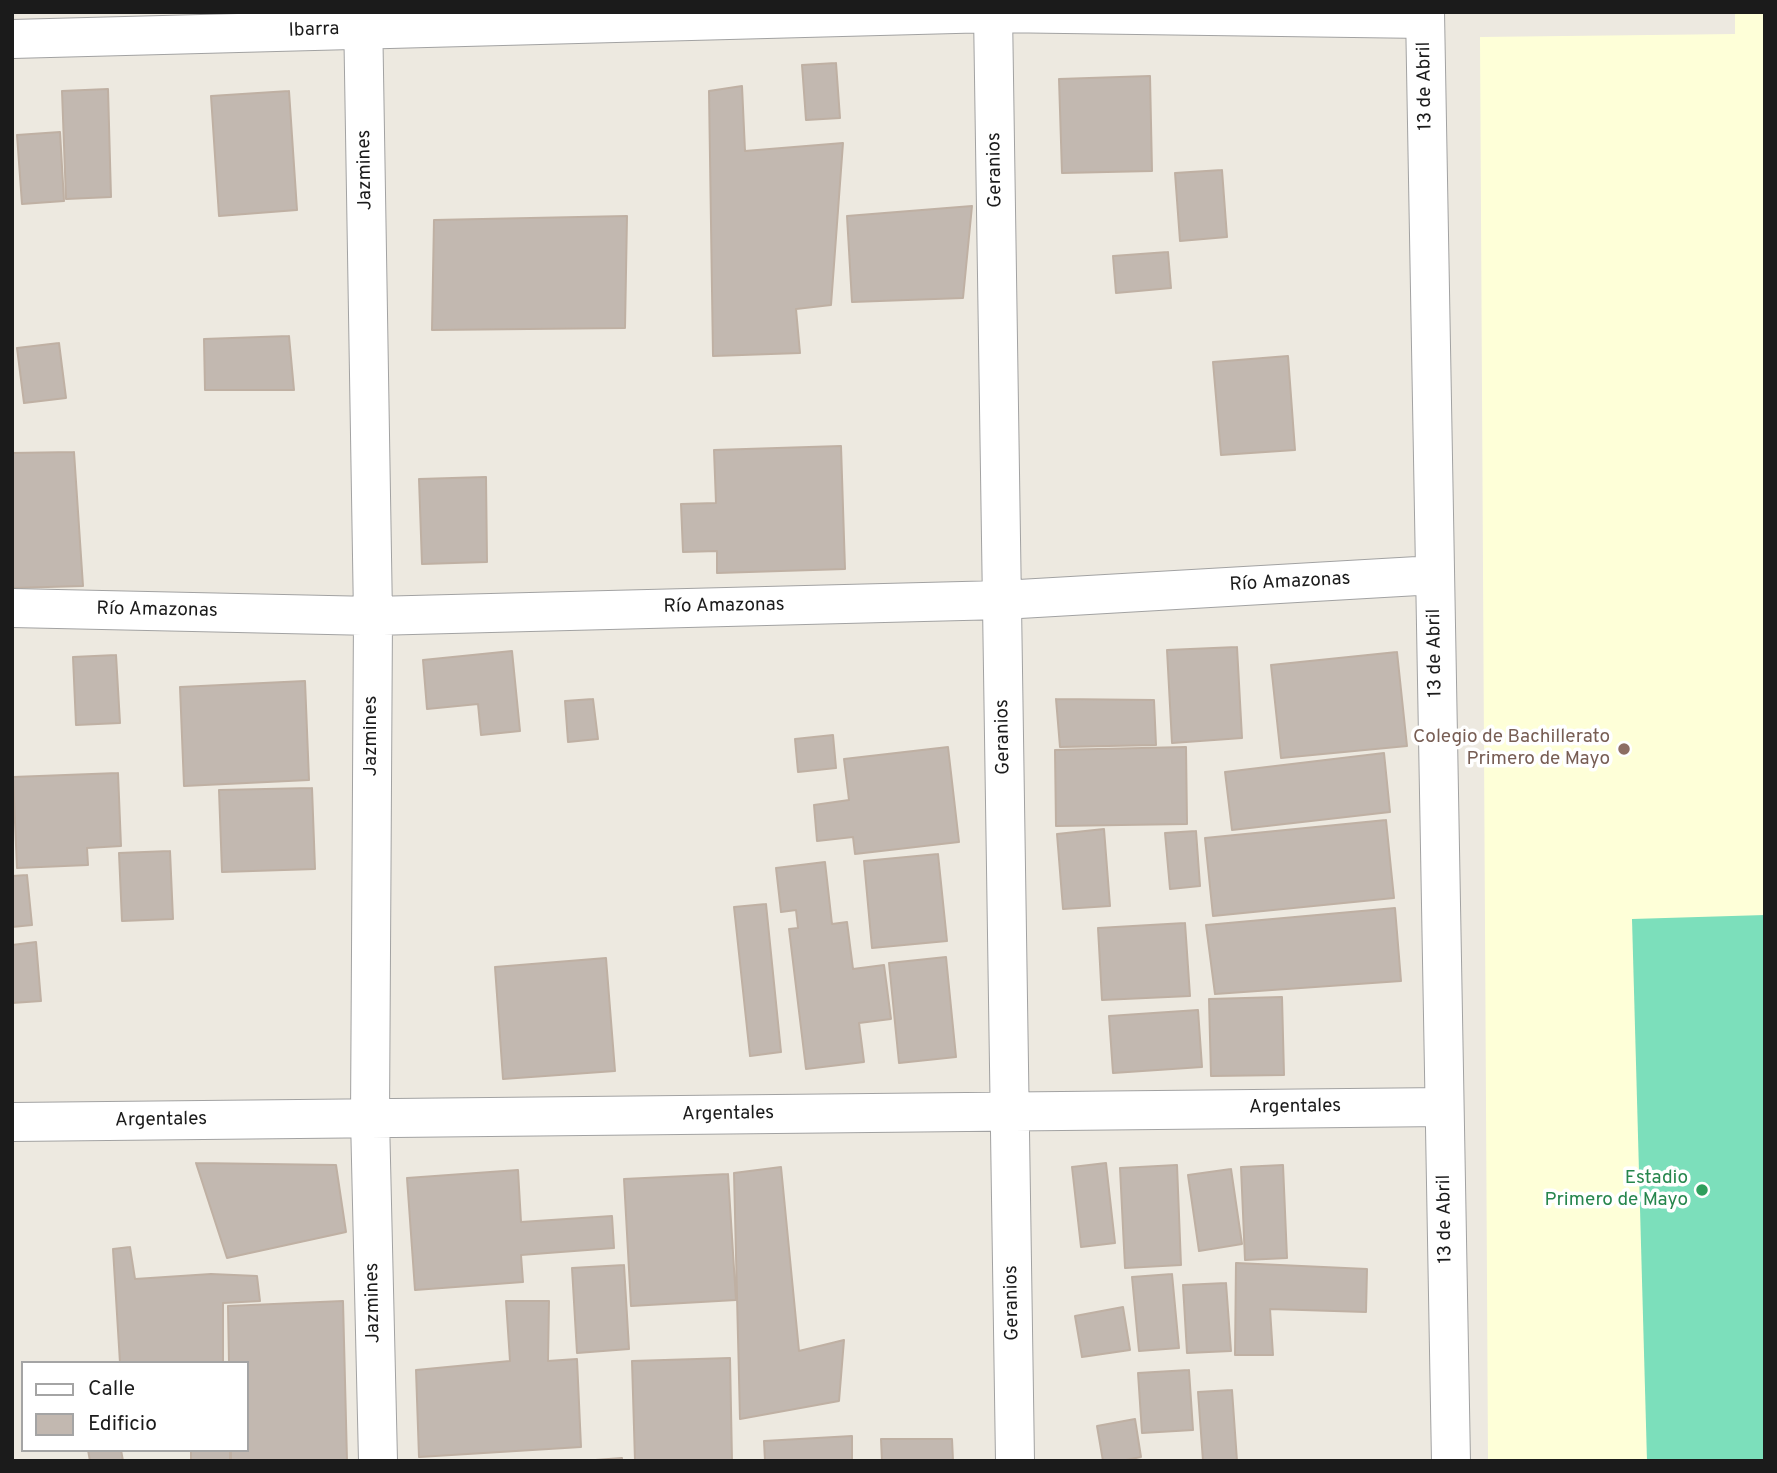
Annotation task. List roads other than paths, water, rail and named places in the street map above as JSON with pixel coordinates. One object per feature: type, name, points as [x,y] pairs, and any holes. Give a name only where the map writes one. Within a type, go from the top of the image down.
[{"type":"street","name":"Ibarra","points":[[12,39],[363,21],[993,13],[1425,16]]},
{"type":"street","name":"Geranios","points":[[993,13],[1016,1461]]},
{"type":"street","name":"13 de Abril","points":[[1425,16],[1451,1461]]},
{"type":"street","name":"Jazmines","points":[[363,21],[373,616],[370,1118],[378,1461]]},
{"type":"street","name":"Río Amazonas","points":[[12,608],[373,616],[1002,600],[1435,575]]},
{"type":"street","name":"Argentales","points":[[12,1122],[1444,1107]]},
{"type":"place","name":"Colegio de Bachillerato Primero de Mayo","points":[[1624,749]]},
{"type":"place","name":"Estadio Primero de Mayo","points":[[1702,1190]]}]
